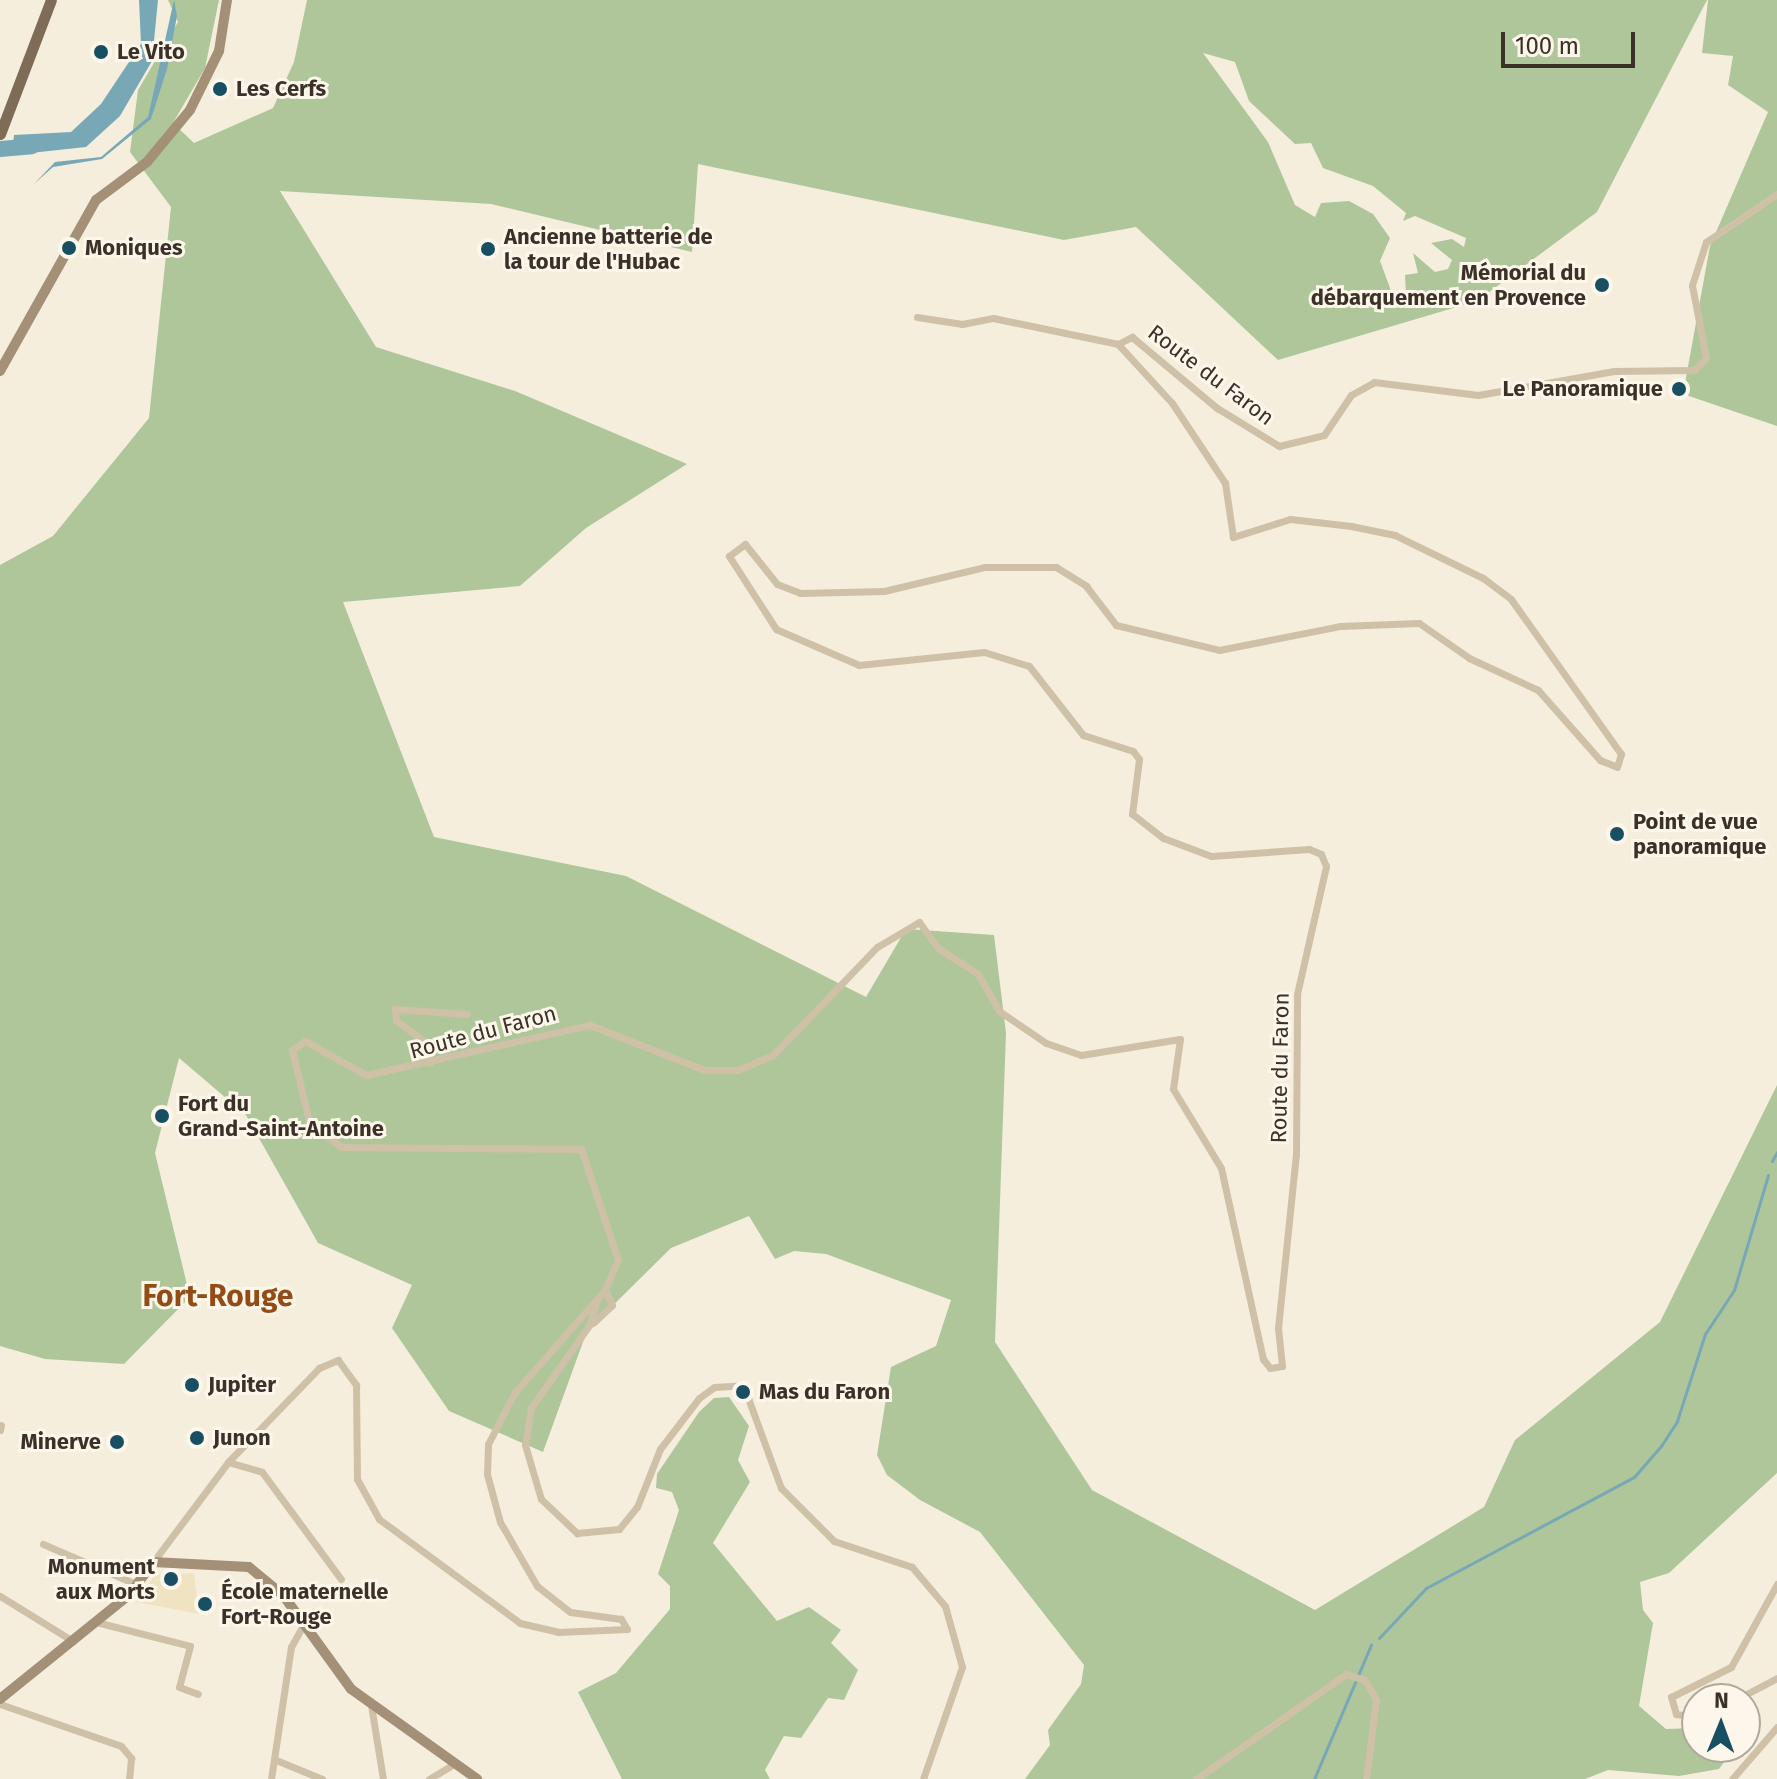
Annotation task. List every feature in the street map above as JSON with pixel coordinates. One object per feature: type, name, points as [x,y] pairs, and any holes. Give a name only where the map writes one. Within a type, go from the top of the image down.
[{"type":"main road","points":[[1,129],[51,0]]},
{"type":"main road","points":[[0,371],[96,200],[147,162],[186,116],[218,55],[227,0]]},
{"type":"main road","points":[[0,1701],[74,1642],[138,1585],[153,1562],[257,1569],[304,1624],[339,1676],[371,1703],[477,1779]]},
{"type":"street","name":"Route du Faron","points":[[605,1290],[619,1250],[581,1149],[341,1147],[309,1121],[292,1050],[305,1041],[366,1075],[430,1063],[534,1032],[607,1026],[670,1059],[738,1070],[781,1048],[877,947],[912,923],[926,925],[938,948],[978,974],[999,1011],[1046,1043],[1081,1055],[1180,1039],[1173,1089],[1221,1168],[1263,1359],[1270,1368],[1282,1366],[1278,1328],[1296,1155],[1297,994],[1326,866],[1321,854],[1211,856],[1163,838],[1132,814],[1139,759],[1133,751],[1083,735],[1029,666],[984,652],[859,665],[776,629],[730,562],[732,550],[745,544],[777,584],[800,593],[884,591],[985,567],[1056,567],[1086,586],[1116,625],[1219,650],[1340,626],[1419,623],[1469,658],[1538,690],[1607,766],[1617,767],[1622,758],[1511,599],[1483,578],[1395,535],[1351,526],[1290,519],[1233,537],[1225,483],[1172,403],[1118,344],[1132,337],[1217,408],[1279,446],[1324,435],[1351,395],[1374,382],[1478,395],[1603,372],[1702,368],[1707,345],[1692,285],[1706,242],[1777,194]]},
{"type":"street","points":[[917,317],[962,324],[993,318],[1118,344]]},
{"type":"street","points":[[430,1063],[425,1042],[396,1020],[395,1009],[467,1014]]},
{"type":"street","points":[[153,1562],[228,1462],[319,1368],[338,1360],[356,1385],[357,1479],[379,1519],[520,1623],[558,1632],[623,1632],[626,1621],[570,1612],[537,1586],[500,1522],[487,1474],[488,1444],[515,1392],[605,1290],[612,1305],[590,1324],[531,1408],[525,1454],[541,1499],[577,1533],[619,1529],[637,1507],[660,1449],[699,1398],[714,1387],[736,1386],[748,1398],[781,1488],[834,1541],[912,1567],[945,1606],[962,1667],[923,1779]]},
{"type":"street","points":[[590,1324],[597,1299]]},
{"type":"street","points":[[228,1462],[262,1472],[341,1579]]},
{"type":"street","points":[[43,1544],[138,1585]]},
{"type":"street","points":[[1699,1683],[1731,1667],[1777,1584]]},
{"type":"street","points":[[0,1596],[74,1642]]},
{"type":"street","points":[[96,1622],[190,1646],[179,1687],[198,1694]]},
{"type":"street","points":[[271,1779],[291,1647],[304,1624]]},
{"type":"street","points":[[1196,1779],[1282,1724],[1330,1680],[1359,1677],[1376,1700],[1366,1779]]},
{"type":"street","points":[[1681,1692],[1671,1697],[1676,1714],[1681,1714]]},
{"type":"street","points":[[0,1701],[121,1746],[131,1758],[129,1779]]},
{"type":"street","points":[[371,1703],[381,1779]]},
{"type":"street","points":[[1732,1779],[1777,1727]]},
{"type":"street","points":[[276,1760],[322,1779]]},
{"type":"street","points":[[429,1779],[456,1763]]},
{"type":"green space","points":[[168,0],[219,0],[205,68],[173,123],[194,143],[273,108],[294,62],[307,0],[1707,0],[1597,212],[1477,301],[1278,360],[1136,227],[1064,240],[698,164],[692,252],[491,204],[280,191],[376,347],[515,391],[687,464],[586,528],[520,586],[343,602],[434,837],[626,876],[866,997],[906,929],[994,935],[1006,1033],[995,1342],[1092,1490],[1315,1610],[1484,1507],[1515,1440],[1660,1322],[1777,1085],[1777,1473],[1669,1573],[1640,1582],[1643,1610],[1653,1623],[1639,1706],[1666,1729],[1681,1729],[1681,1763],[1723,1763],[1719,1769],[1679,1776],[1608,1770],[1585,1779],[1025,1779],[1050,1745],[1048,1730],[1081,1684],[1084,1665],[980,1532],[920,1500],[887,1475],[877,1455],[891,1367],[936,1346],[951,1300],[826,1254],[794,1251],[775,1259],[749,1216],[671,1248],[587,1331],[543,1452],[449,1411],[392,1328],[412,1285],[318,1243],[246,1115],[179,1058],[155,1153],[190,1297],[124,1364],[45,1359],[0,1346],[0,565],[53,536],[149,418],[171,207],[130,152],[138,90],[178,22]],"holes":[[[1203,53],[1235,62],[1249,101],[1295,144],[1311,143],[1323,168],[1373,186],[1406,213],[1403,221],[1415,216],[1466,238],[1464,247],[1452,239],[1431,243],[1452,260],[1448,269],[1435,272],[1413,253],[1418,273],[1405,275],[1406,296],[1393,296],[1380,261],[1390,238],[1373,214],[1349,201],[1321,203],[1315,217],[1295,205],[1268,142]]]},
{"type":"green space","points":[[1708,0],[1777,0],[1777,426],[1683,394],[1710,246],[1768,112],[1728,85],[1733,56],[1702,53]]},
{"type":"green space","points":[[729,1397],[749,1426],[738,1460],[750,1482],[713,1543],[777,1621],[809,1607],[841,1630],[831,1643],[858,1670],[844,1700],[828,1698],[801,1738],[784,1736],[765,1770],[770,1779],[622,1779],[578,1692],[616,1673],[670,1609],[670,1586],[658,1574],[679,1510],[672,1492],[656,1488],[657,1474],[699,1412],[714,1398]]},
{"type":"shaded area","points":[[194,1573],[199,1614],[136,1602],[155,1575]]},
{"type":"water","points":[[139,0],[158,0],[152,61],[120,116],[86,147],[12,155],[14,135],[71,132],[101,104],[141,44]]},
{"type":"water","points":[[174,0],[177,16],[167,69],[151,119],[102,159],[53,167],[34,184],[55,162],[101,157],[148,117]]},
{"type":"waterway","points":[[0,149],[32,146]]},
{"type":"waterway","points":[[1772,1161],[1777,1152]]},
{"type":"waterway","points":[[1379,1638],[1426,1588],[1634,1477],[1661,1446],[1677,1421],[1705,1334],[1734,1290],[1768,1175]]},
{"type":"waterway","points":[[1314,1779],[1371,1645]]},
{"type":"place","name":"Le Vito","points":[[101,52]]},
{"type":"place","name":"Les Cerfs","points":[[220,89]]},
{"type":"place","name":"Moniques","points":[[69,248]]},
{"type":"place","name":"Ancienne batterie de la tour de l'Hubac","points":[[488,249]]},
{"type":"place","name":"Mémorial du débarquement en Provence","points":[[1602,285]]},
{"type":"place","name":"Le Panoramique","points":[[1679,389]]},
{"type":"place","name":"Point de vue panoramique","points":[[1617,834]]},
{"type":"place","name":"Fort du Grand-Saint-Antoine","points":[[162,1116]]},
{"type":"place","name":"Jupiter","points":[[192,1385]]},
{"type":"place","name":"Mas du Faron","points":[[743,1392]]},
{"type":"place","name":"Junon","points":[[197,1438]]},
{"type":"place","name":"Minerve","points":[[117,1442]]},
{"type":"place","name":"Monument aux Morts","points":[[171,1579]]},
{"type":"place","name":"École maternelle Fort-Rouge","points":[[205,1604]]},
{"type":"district","name":"Fort-Rouge","points":[[218,1296]]}]
